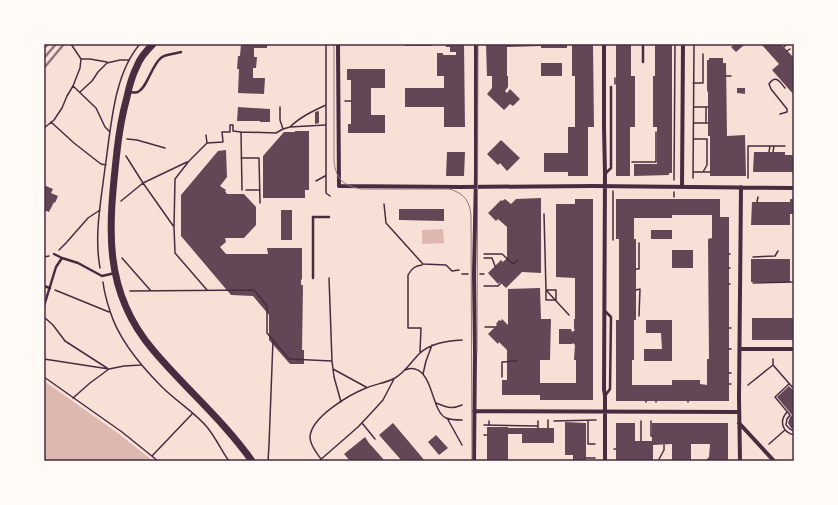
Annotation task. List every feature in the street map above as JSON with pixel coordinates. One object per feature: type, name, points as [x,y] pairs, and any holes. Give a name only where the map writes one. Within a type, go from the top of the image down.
[{"type":"main road","points":[[153,44],[137,65],[131,80],[119,138],[111,237],[115,273],[122,298],[138,331],[153,350],[226,427],[252,461]]},
{"type":"street","points":[[338,44],[339,186],[794,188]]},
{"type":"street","points":[[474,461],[476,44]]},
{"type":"street","points":[[604,44],[605,461]]},
{"type":"street","points":[[682,187],[683,44]]},
{"type":"street","points":[[740,461],[741,187]]},
{"type":"street","points":[[740,349],[794,349]]},
{"type":"street","points":[[474,411],[739,412]]},
{"type":"street","points":[[739,422],[774,461]]},
{"type":"lane","points":[[643,44],[643,62]]},
{"type":"lane","points":[[128,92],[139,91],[143,88],[153,68],[163,57],[181,52]]},
{"type":"lane","points":[[605,174],[611,168],[611,87]]},
{"type":"lane","points":[[313,278],[313,217],[329,217]]},
{"type":"lane","points":[[54,254],[78,263],[102,276],[115,273]]},
{"type":"lane","points":[[44,306],[56,267],[62,258]]},
{"type":"lane","points":[[44,286],[50,288]]},
{"type":"lane","points":[[604,311],[611,317],[610,389],[605,396]]},
{"type":"path","points":[[44,128],[54,120],[62,108],[80,68],[81,59],[71,44]]},
{"type":"path","points":[[326,44],[326,193],[330,196]]},
{"type":"path","points":[[674,197],[675,44]]},
{"type":"path","points":[[693,178],[694,44]]},
{"type":"path","points":[[693,83],[703,83],[703,54]]},
{"type":"path","points":[[81,59],[90,59],[107,63],[120,60],[129,60]]},
{"type":"path","points":[[80,92],[92,81],[107,63]]},
{"type":"path","points":[[726,76],[731,76]]},
{"type":"path","points":[[780,114],[786,113],[787,109],[771,88],[771,81],[775,79],[778,80],[785,88]]},
{"type":"path","points":[[44,257],[54,254],[88,218],[100,210],[110,132],[105,127],[96,108],[73,86]]},
{"type":"path","points":[[345,101],[351,101]]},
{"type":"path","points":[[290,127],[296,120],[326,105]]},
{"type":"path","points":[[280,107],[280,120],[283,129]]},
{"type":"path","points":[[693,107],[707,107],[707,123],[693,123]]},
{"type":"path","points":[[51,122],[87,154],[101,164],[106,165]]},
{"type":"path","points":[[206,290],[175,253],[175,179],[189,161],[207,143],[222,142],[222,132],[230,132],[230,125],[233,125],[233,131],[276,133],[290,127],[326,125]]},
{"type":"path","points":[[241,132],[242,190]]},
{"type":"path","points":[[632,162],[656,162],[656,132]]},
{"type":"path","points":[[206,135],[207,143]]},
{"type":"path","points":[[128,139],[166,148]]},
{"type":"path","points":[[693,139],[710,139]]},
{"type":"path","points":[[703,172],[708,166],[707,139]]},
{"type":"path","points":[[748,178],[748,146],[784,146]]},
{"type":"path","points":[[769,152],[770,146]]},
{"type":"path","points":[[774,146],[774,152]]},
{"type":"path","points":[[126,156],[174,227]]},
{"type":"path","points":[[241,158],[260,158],[260,202]]},
{"type":"path","points":[[119,202],[143,183],[189,161]]},
{"type":"path","points":[[693,172],[710,172]]},
{"type":"path","points":[[316,181],[326,176]]},
{"type":"path","points":[[246,190],[260,190]]},
{"type":"path","points":[[757,202],[758,197]]},
{"type":"path","points":[[384,204],[386,223],[423,264]]},
{"type":"path","points":[[544,214],[546,300],[556,300]]},
{"type":"path","points":[[613,234],[613,240]]},
{"type":"path","points":[[636,269],[639,269],[639,243]]},
{"type":"path","points":[[753,257],[775,256],[778,252]]},
{"type":"path","points":[[484,254],[502,254],[513,264],[518,260]]},
{"type":"path","points":[[122,258],[151,291]]},
{"type":"path","points":[[484,258],[492,258],[496,266]]},
{"type":"path","points":[[420,352],[421,328],[408,328],[408,275],[411,269],[423,264],[446,265],[452,271],[459,270]]},
{"type":"path","points":[[329,278],[332,361],[341,402]]},
{"type":"path","points":[[753,283],[794,282]]},
{"type":"path","points":[[484,286],[498,286],[501,283]]},
{"type":"path","points":[[50,288],[110,312]]},
{"type":"path","points":[[130,291],[254,290],[267,306],[267,333],[289,359],[332,361]]},
{"type":"path","points":[[546,290],[556,290],[556,300]]},
{"type":"path","points":[[546,290],[570,315]]},
{"type":"path","points":[[636,290],[640,290],[639,316]]},
{"type":"path","points":[[44,317],[53,325],[65,341],[109,369]]},
{"type":"path","points":[[485,327],[495,327]]},
{"type":"path","points":[[268,461],[270,445],[273,340]]},
{"type":"path","points":[[394,378],[383,400],[362,423],[320,460],[310,438],[318,419],[352,394],[394,378],[405,370],[420,352],[447,341],[462,340]]},
{"type":"path","points":[[423,374],[432,346]]},
{"type":"path","points":[[44,359],[109,369],[141,365]]},
{"type":"path","points":[[773,359],[773,365],[794,389]]},
{"type":"path","points":[[502,377],[502,362],[516,361]]},
{"type":"path","points":[[748,385],[773,365]]},
{"type":"path","points":[[73,398],[109,369]]},
{"type":"path","points":[[333,369],[367,388]]},
{"type":"path","points":[[405,370],[414,369],[423,374],[443,416],[462,420]]},
{"type":"path","points":[[44,377],[122,432],[158,461]]},
{"type":"path","points":[[789,384],[775,397],[790,415],[787,419],[786,425],[790,430],[794,431]]},
{"type":"path","points":[[436,402],[450,408],[455,408],[462,405]]},
{"type":"path","points":[[787,412],[784,415],[783,424],[785,430],[794,435]]},
{"type":"path","points":[[152,456],[192,413]]},
{"type":"path","points":[[447,418],[462,445]]},
{"type":"path","points":[[484,425],[538,427],[538,420]]},
{"type":"path","points":[[548,420],[548,428]]},
{"type":"path","points":[[554,420],[579,422],[596,420]]},
{"type":"path","points":[[588,420],[587,441],[588,444],[595,444]]},
{"type":"path","points":[[641,421],[641,441]]},
{"type":"path","points":[[651,421],[652,436]]},
{"type":"path","points":[[362,423],[375,439]]},
{"type":"path","points":[[769,444],[785,430]]},
{"type":"path","points":[[658,461],[664,450],[664,444]]},
{"type":"path","points":[[586,458],[595,458]]},
{"type":"shaded area","points":[[443,229],[444,243],[422,244],[422,230]]},
{"type":"shaded area","points":[[44,381],[119,434],[153,461],[44,461]]},
{"type":"building","points":[[241,44],[267,44],[267,48],[254,48],[254,57],[257,57],[256,68],[253,68],[253,78],[265,78],[264,94],[238,93],[239,69],[237,69]]},
{"type":"building","points":[[405,44],[432,44],[432,46],[405,46]]},
{"type":"building","points":[[446,44],[464,44],[465,127],[444,127],[444,107],[405,107],[405,88],[444,88],[444,76],[437,76],[437,53],[443,53],[443,55],[456,55],[456,52],[450,52],[450,47],[446,47]]},
{"type":"building","points":[[486,44],[567,44],[567,48],[541,48],[541,46],[507,47],[508,87],[505,91],[507,93],[510,89],[520,99],[513,106],[510,104],[504,110],[487,94],[492,88],[492,76],[487,76]]},
{"type":"building","points":[[572,44],[593,44],[594,127],[588,127],[588,176],[568,176],[568,172],[544,172],[544,153],[568,153],[568,127],[575,127],[575,76],[572,76]]},
{"type":"building","points":[[616,44],[631,44],[631,76],[635,76],[635,127],[630,127],[630,176],[616,176]]},
{"type":"building","points":[[655,44],[672,44],[672,173],[669,173],[669,175],[634,176],[634,164],[657,164],[657,127],[653,127],[653,76],[655,76]]},
{"type":"building","points":[[735,44],[744,45],[736,52],[731,47]]},
{"type":"building","points":[[761,44],[781,44],[794,58],[794,95],[772,70],[779,64]]},
{"type":"building","points":[[709,58],[723,58],[723,63],[726,63],[727,136],[745,135],[746,176],[710,176],[710,136],[708,136],[707,90],[707,60],[709,60]]},
{"type":"building","points":[[541,63],[562,63],[562,76],[541,76]]},
{"type":"building","points":[[347,69],[385,69],[385,88],[371,88],[371,115],[385,115],[385,133],[348,133],[348,124],[351,124],[351,80],[347,80]]},
{"type":"building","points":[[737,88],[745,88],[745,94],[737,93]]},
{"type":"building","points":[[238,107],[270,109],[270,122],[237,121]]},
{"type":"building","points":[[319,111],[319,123],[315,124],[315,112]]},
{"type":"building","points":[[309,131],[309,190],[305,190],[305,198],[263,198],[263,156],[284,132]]},
{"type":"building","points":[[501,140],[520,158],[507,171],[500,163],[498,165],[487,154]]},
{"type":"building","points":[[226,150],[227,177],[220,186],[226,190],[225,191],[227,194],[244,194],[256,207],[256,225],[244,238],[225,238],[226,242],[220,247],[226,254],[268,254],[267,248],[302,248],[302,350],[304,350],[304,364],[290,364],[269,340],[269,315],[253,296],[231,295],[181,236],[181,195],[218,151]]},
{"type":"building","points":[[447,152],[465,152],[464,176],[446,176]]},
{"type":"building","points":[[754,152],[785,152],[785,155],[794,156],[794,172],[753,172]]},
{"type":"building","points":[[44,185],[53,189],[51,193],[58,196],[49,212],[44,210]]},
{"type":"building","points":[[541,198],[541,273],[522,272],[506,288],[500,282],[498,284],[488,273],[501,260],[503,262],[507,258],[507,227],[498,219],[496,221],[488,213],[501,200],[502,201],[505,199],[511,204],[516,199]]},
{"type":"building","points":[[575,199],[593,199],[593,400],[540,400],[540,395],[502,395],[502,380],[507,380],[507,350],[499,342],[498,344],[488,334],[497,325],[496,324],[499,320],[501,321],[502,319],[508,325],[508,289],[540,288],[541,319],[551,319],[550,360],[540,360],[540,383],[576,383],[576,360],[574,360],[575,345],[573,343],[559,344],[559,329],[571,329],[572,332],[575,330],[575,278],[556,277],[556,204],[575,204]]},
{"type":"building","points":[[616,199],[720,199],[720,217],[729,217],[729,401],[616,401],[616,320],[619,320],[619,239],[616,239]],"holes":[[[672,215],[712,215],[712,238],[708,239],[709,359],[707,359],[707,385],[700,384],[700,380],[672,380],[672,385],[632,385],[632,360],[634,360],[634,320],[636,320],[636,239],[634,239],[634,218],[672,218]]]},
{"type":"building","points":[[790,199],[794,199],[794,214],[790,214],[790,225],[751,225],[752,202],[790,202]]},
{"type":"building","points":[[399,209],[444,209],[444,221],[399,220]]},
{"type":"building","points":[[281,210],[292,210],[292,240],[281,240]]},
{"type":"building","points":[[651,230],[672,230],[672,239],[651,239]]},
{"type":"building","points":[[672,250],[693,250],[693,268],[672,268]]},
{"type":"building","points":[[751,259],[790,259],[790,282],[751,282]]},
{"type":"building","points":[[752,318],[794,318],[794,340],[752,340]]},
{"type":"building","points":[[646,320],[672,320],[672,361],[644,361],[644,349],[662,349],[661,333],[646,333]]},
{"type":"building","points":[[789,386],[794,391],[794,429],[791,428],[788,423],[792,415],[777,397]]},
{"type":"building","points":[[565,422],[586,423],[586,461],[573,461],[573,455],[565,455]]},
{"type":"building","points":[[393,423],[425,461],[402,461],[379,435]]},
{"type":"building","points":[[616,423],[635,423],[635,441],[652,441],[652,423],[728,423],[728,461],[705,461],[709,457],[710,444],[691,444],[691,461],[672,461],[672,444],[653,445],[653,460],[616,461]]},
{"type":"building","points":[[487,427],[554,428],[554,443],[522,443],[522,434],[508,434],[508,461],[487,461]]},
{"type":"building","points":[[436,435],[448,448],[439,455],[428,442]]},
{"type":"building","points":[[365,437],[385,461],[350,461],[344,454]]},
{"type":"tram line","points":[[334,44],[334,161],[335,168],[342,181],[350,186],[362,189],[449,189],[462,195],[468,202],[471,216],[472,461]]},
{"type":"tram line","points":[[477,353],[478,44]]},
{"type":"railway","points":[[44,48],[48,44]]},
{"type":"railway","points":[[44,58],[56,44]]},
{"type":"railway","points":[[44,68],[64,44]]}]
